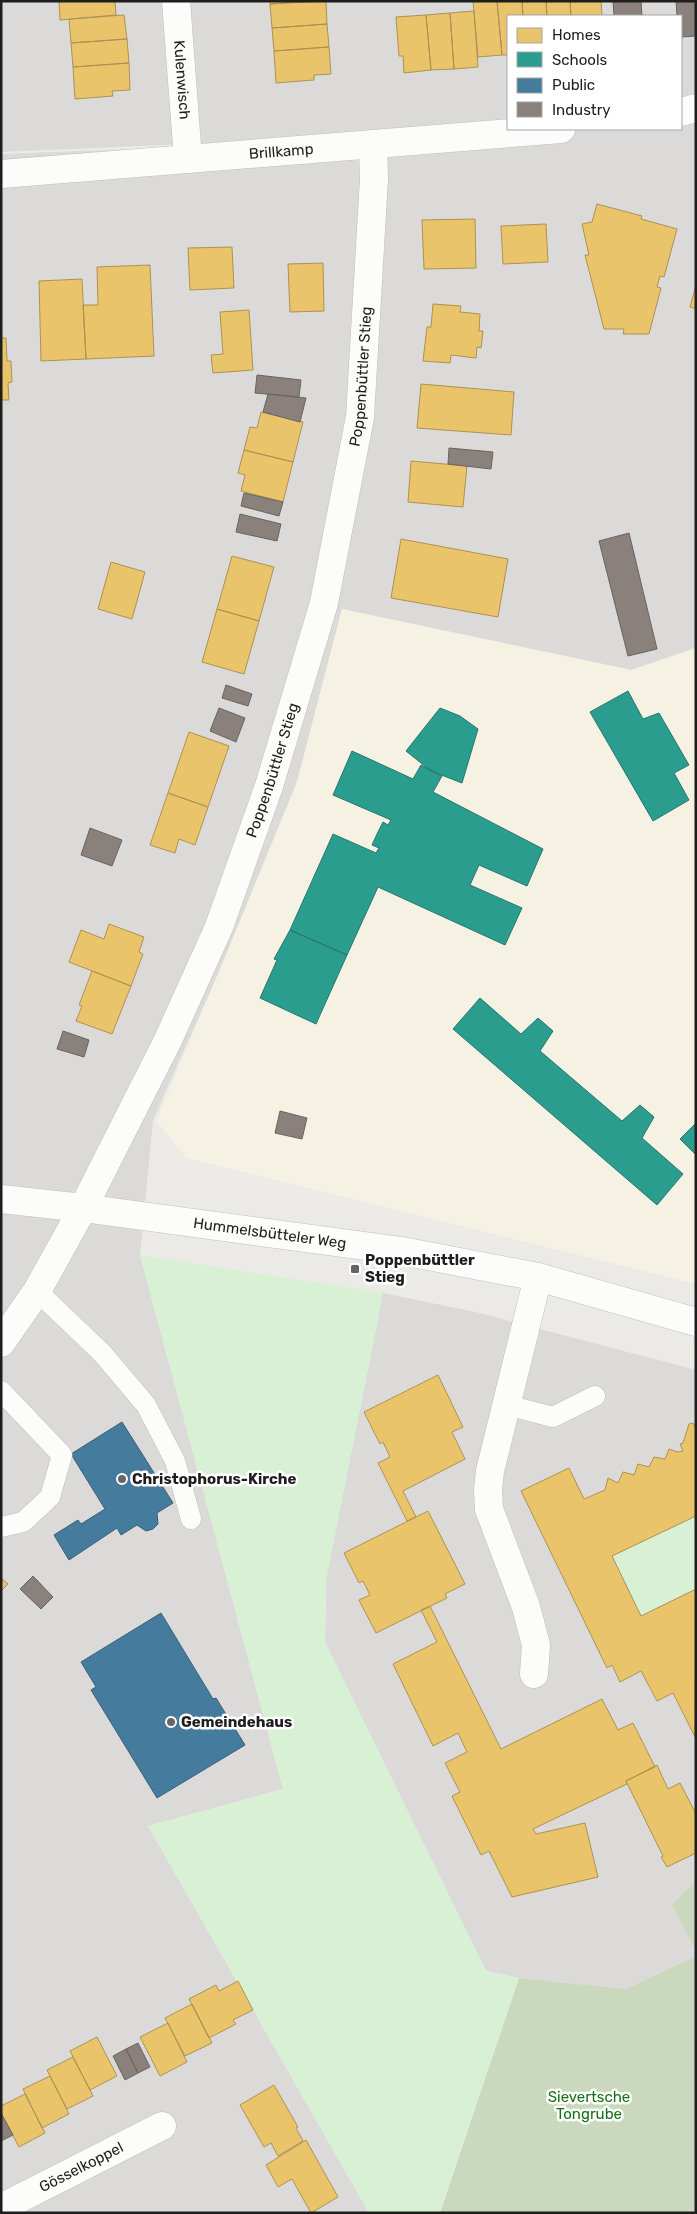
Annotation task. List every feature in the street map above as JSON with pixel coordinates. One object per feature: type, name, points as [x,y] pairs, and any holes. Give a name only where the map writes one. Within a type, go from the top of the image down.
[{"type":"street","name":"Kulenwisch","points":[[176,1],[188,159]]},
{"type":"street","points":[[682,112],[696,108]]},
{"type":"street","name":"Brillkamp","points":[[1,174],[549,130]]},
{"type":"street","name":"Poppenbüttler Stieg","points":[[1,1343],[37,1291],[83,1208],[168,1040],[219,928],[269,786],[324,603],[360,418],[374,179],[373,145]]},
{"type":"street","name":"Hummelsbütteler Weg","points":[[1,1199],[83,1208],[402,1251],[538,1277],[696,1322]]},
{"type":"street","points":[[534,1674],[536,1645],[526,1606],[489,1509],[488,1490],[490,1471],[538,1277]]},
{"type":"street","name":"Gösselkoppel","points":[[1,2208],[162,2126]]},
{"type":"lane","points":[[37,1291],[102,1353],[146,1405],[175,1461],[191,1519]]},
{"type":"lane","points":[[1,1391],[62,1456],[50,1497],[23,1522],[1,1527]]},
{"type":"lane","points":[[506,1405],[553,1417],[595,1396]]},
{"type":"shaded area","points":[[1,1],[696,1],[696,648],[632,670],[342,609],[297,782],[221,967],[153,1120],[140,1255],[283,1789],[148,1826],[369,2213],[1,2213],[1,154],[325,142],[163,145],[1,152]]},
{"type":"shaded area","points":[[342,609],[631,670],[696,648],[696,1284],[187,1158],[156,1121],[297,782]]},
{"type":"shaded area","points":[[383,1293],[480,1313],[696,1370],[696,1880],[672,1905],[696,1952],[696,1956],[626,1989],[519,1978],[486,1971],[325,1642],[326,1580]]},
{"type":"shaded area","points":[[577,1364],[617,1378],[617,1397],[631,1441],[576,1465],[537,1384]]},
{"type":"green space","points":[[140,1255],[383,1293],[326,1580],[325,1642],[486,1971],[519,1978],[439,2213],[369,2213],[148,1826],[283,1789]]},
{"type":"green space","points":[[696,1516],[696,1589],[641,1616],[612,1556]]},
{"type":"green space","points":[[696,1880],[696,1952],[672,1905]]},
{"type":"green space","name":"Sievertsche Tongrube","points":[[696,1956],[696,2213],[440,2213],[519,1978],[626,1989]]},
{"type":"building: Homes","points":[[59,1],[115,1],[116,15],[60,20]]},
{"type":"building: Homes","points":[[270,1],[303,1],[270,4]]},
{"type":"building: Homes","points":[[326,1],[327,24],[272,28],[270,4]]},
{"type":"building: Homes","points":[[473,1],[497,1],[502,55],[478,57]]},
{"type":"building: Homes","points":[[497,1],[522,1],[523,15],[507,15],[507,55],[502,55]]},
{"type":"building: Homes","points":[[522,1],[546,1],[547,15],[523,15]]},
{"type":"building: Homes","points":[[546,1],[570,1],[571,15],[547,15]]},
{"type":"building: Homes","points":[[570,1],[601,1],[602,15],[571,15]]},
{"type":"building: Homes","points":[[474,11],[478,67],[454,69],[450,13]]},
{"type":"building: Homes","points":[[450,13],[454,69],[431,70],[426,15]]},
{"type":"building: Homes","points":[[124,15],[127,39],[71,43],[69,19]]},
{"type":"building: Homes","points":[[426,15],[431,70],[404,73],[403,56],[399,56],[396,17]]},
{"type":"building: Homes","points":[[327,24],[329,47],[274,51],[272,28]]},
{"type":"building: Homes","points":[[127,39],[129,63],[73,67],[71,43]]},
{"type":"building: Homes","points":[[329,47],[331,74],[314,75],[314,80],[276,83],[274,51]]},
{"type":"building: Homes","points":[[129,63],[130,90],[112,91],[113,96],[75,99],[73,67]]},
{"type":"building: Homes","points":[[597,204],[642,216],[641,219],[677,229],[664,277],[660,276],[657,287],[661,288],[649,334],[623,334],[624,329],[604,329],[585,255],[589,255],[582,224],[592,222]]},
{"type":"building: Homes","points":[[475,219],[476,268],[424,269],[422,220]]},
{"type":"building: Homes","points":[[546,224],[548,262],[503,264],[501,226]]},
{"type":"building: Homes","points":[[232,247],[234,288],[190,290],[188,248]]},
{"type":"building: Homes","points":[[323,263],[324,311],[290,312],[288,264]]},
{"type":"building: Homes","points":[[150,265],[154,356],[86,359],[83,305],[98,305],[97,267]]},
{"type":"building: Homes","points":[[82,279],[86,359],[41,361],[39,281]]},
{"type":"building: Homes","points":[[696,285],[696,309],[690,307]]},
{"type":"building: Homes","points":[[433,304],[461,306],[460,312],[480,314],[479,331],[483,331],[481,348],[477,347],[476,358],[451,355],[450,363],[423,361],[427,327],[431,327]]},
{"type":"building: Homes","points":[[249,310],[253,370],[213,373],[211,355],[223,354],[220,312]]},
{"type":"building: Homes","points":[[1,338],[6,338],[7,361],[11,361],[12,382],[8,383],[9,400],[1,400]]},
{"type":"building: Homes","points":[[421,384],[514,392],[511,435],[417,428]]},
{"type":"building: Homes","points":[[261,412],[303,422],[293,462],[244,450],[250,427],[257,428]]},
{"type":"building: Homes","points":[[244,450],[293,462],[283,502],[241,491],[245,475],[238,473]]},
{"type":"building: Homes","points":[[411,461],[467,466],[463,507],[408,502]]},
{"type":"building: Homes","points":[[401,539],[508,559],[498,617],[391,598]]},
{"type":"building: Homes","points":[[232,556],[274,567],[259,621],[217,609]]},
{"type":"building: Homes","points":[[111,562],[145,572],[132,619],[98,609]]},
{"type":"building: Homes","points":[[217,609],[259,621],[244,674],[202,662]]},
{"type":"building: Homes","points":[[189,732],[229,746],[208,807],[168,793]]},
{"type":"building: Homes","points":[[168,793],[208,807],[195,845],[179,839],[175,853],[150,845]]},
{"type":"building: Homes","points":[[109,924],[144,937],[139,952],[143,954],[131,986],[69,962],[81,930],[104,939]]},
{"type":"building: Homes","points":[[92,971],[131,986],[112,1034],[76,1021],[82,1006],[79,1005]]},
{"type":"building: Homes","points":[[438,1375],[463,1427],[452,1432],[465,1459],[403,1491],[416,1517],[407,1521],[378,1463],[390,1457],[383,1442],[380,1444],[364,1412]]},
{"type":"building: Homes","points":[[693,1423],[696,1429],[696,1516],[612,1556],[641,1616],[696,1589],[695,1737],[673,1693],[657,1701],[641,1671],[620,1682],[612,1665],[607,1668],[521,1491],[569,1468],[584,1499],[605,1490],[608,1478],[618,1483],[623,1472],[634,1475],[638,1464],[649,1467],[654,1457],[665,1459],[669,1449],[678,1452],[683,1451],[680,1444],[683,1443],[689,1424]]},
{"type":"building: Homes","points":[[428,1511],[465,1584],[445,1594],[447,1598],[376,1633],[359,1600],[370,1595],[363,1581],[359,1583],[344,1553]]},
{"type":"building: Homes","points":[[1,1578],[8,1584],[1,1591]]},
{"type":"building: Homes","points":[[430,1606],[501,1749],[602,1699],[618,1730],[633,1723],[655,1767],[626,1781],[627,1784],[533,1829],[536,1834],[585,1823],[598,1877],[512,1897],[489,1851],[481,1855],[452,1796],[460,1792],[445,1763],[467,1752],[458,1733],[433,1746],[393,1664],[437,1642],[421,1610]]},
{"type":"building: Homes","points":[[657,1765],[668,1789],[680,1783],[696,1814],[696,1853],[667,1867],[626,1781]]},
{"type":"building: Homes","points":[[238,1981],[253,2010],[233,2020],[236,2024],[209,2038],[189,1999],[216,1985],[219,1991]]},
{"type":"building: Homes","points":[[192,2004],[212,2043],[185,2056],[165,2018]]},
{"type":"building: Homes","points":[[168,2023],[187,2062],[160,2076],[140,2037]]},
{"type":"building: Homes","points":[[97,2037],[117,2076],[90,2090],[70,2051]]},
{"type":"building: Homes","points":[[73,2057],[93,2096],[67,2109],[47,2070]]},
{"type":"building: Homes","points":[[50,2076],[69,2114],[42,2128],[23,2089]]},
{"type":"building: Homes","points":[[274,2085],[298,2127],[296,2128],[303,2141],[278,2156],[271,2143],[264,2147],[240,2105]]},
{"type":"building: Homes","points":[[25,2094],[45,2133],[19,2147],[1,2113],[1,2106]]},
{"type":"building: Homes","points":[[306,2140],[338,2197],[311,2213],[292,2179],[278,2187],[266,2165]]},
{"type":"building: Schools","points":[[628,691],[643,719],[659,713],[689,765],[674,773],[689,800],[653,821],[590,712]]},
{"type":"building: Schools","points":[[440,708],[460,716],[478,729],[462,783],[431,771],[406,751]]},
{"type":"building: Schools","points":[[352,751],[413,779],[421,765],[442,776],[433,792],[543,849],[527,886],[479,865],[470,885],[522,908],[505,945],[378,887],[347,955],[290,930],[333,834],[376,853],[379,848],[372,845],[383,822],[388,825],[391,820],[333,795]]},
{"type":"building: Schools","points":[[290,930],[347,955],[316,1024],[260,998],[277,960],[274,959]]},
{"type":"building: Schools","points":[[480,998],[521,1034],[538,1018],[553,1031],[540,1051],[622,1121],[640,1105],[654,1117],[642,1138],[683,1174],[657,1205],[453,1029]]},
{"type":"building: Schools","points":[[696,1123],[696,1155],[680,1139]]},
{"type":"building: Public","name":"Christophorus-Kirche","points":[[122,1422],[173,1503],[157,1513],[158,1524],[153,1529],[146,1531],[137,1525],[121,1535],[117,1528],[69,1560],[54,1535],[78,1520],[81,1524],[105,1509],[71,1454]]},
{"type":"building: Public","name":"Gemeindehaus","points":[[161,1613],[213,1699],[216,1698],[245,1745],[157,1798],[91,1690],[96,1687],[81,1662]]},
{"type":"building: Industry","points":[[613,1],[641,1],[642,15],[614,15]]},
{"type":"building: Industry","points":[[676,1],[696,1],[696,36],[682,37],[682,15],[677,15]]},
{"type":"building: Industry","points":[[257,375],[301,380],[299,397],[255,393]]},
{"type":"building: Industry","points":[[268,394],[306,398],[300,422],[263,412]]},
{"type":"building: Industry","points":[[449,448],[493,452],[491,469],[448,464]]},
{"type":"building: Industry","points":[[244,493],[283,502],[279,516],[241,506]]},
{"type":"building: Industry","points":[[240,514],[281,524],[277,541],[236,532]]},
{"type":"building: Industry","points":[[629,533],[657,649],[628,656],[599,541]]},
{"type":"building: Industry","points":[[226,685],[252,694],[248,706],[222,698]]},
{"type":"building: Industry","points":[[219,708],[245,718],[236,742],[210,731]]},
{"type":"building: Industry","points":[[90,828],[122,840],[112,866],[81,855]]},
{"type":"building: Industry","points":[[63,1031],[89,1040],[84,1057],[57,1049]]},
{"type":"building: Industry","points":[[280,1111],[307,1118],[302,1139],[275,1133]]},
{"type":"building: Industry","points":[[33,1576],[53,1597],[41,1609],[20,1589]]},
{"type":"building: Industry","points":[[138,2043],[150,2067],[138,2073],[126,2049]]},
{"type":"building: Industry","points":[[126,2049],[138,2073],[125,2080],[113,2056]]},
{"type":"building: Industry","points":[[1,2113],[13,2135],[1,2141]]},
{"type":"place","name":"Poppenbüttler Stieg","points":[[355,1269]]},
{"type":"place","name":"Christophorus-Kirche","points":[[122,1479]]},
{"type":"place","name":"Gemeindehaus","points":[[171,1722]]}]
